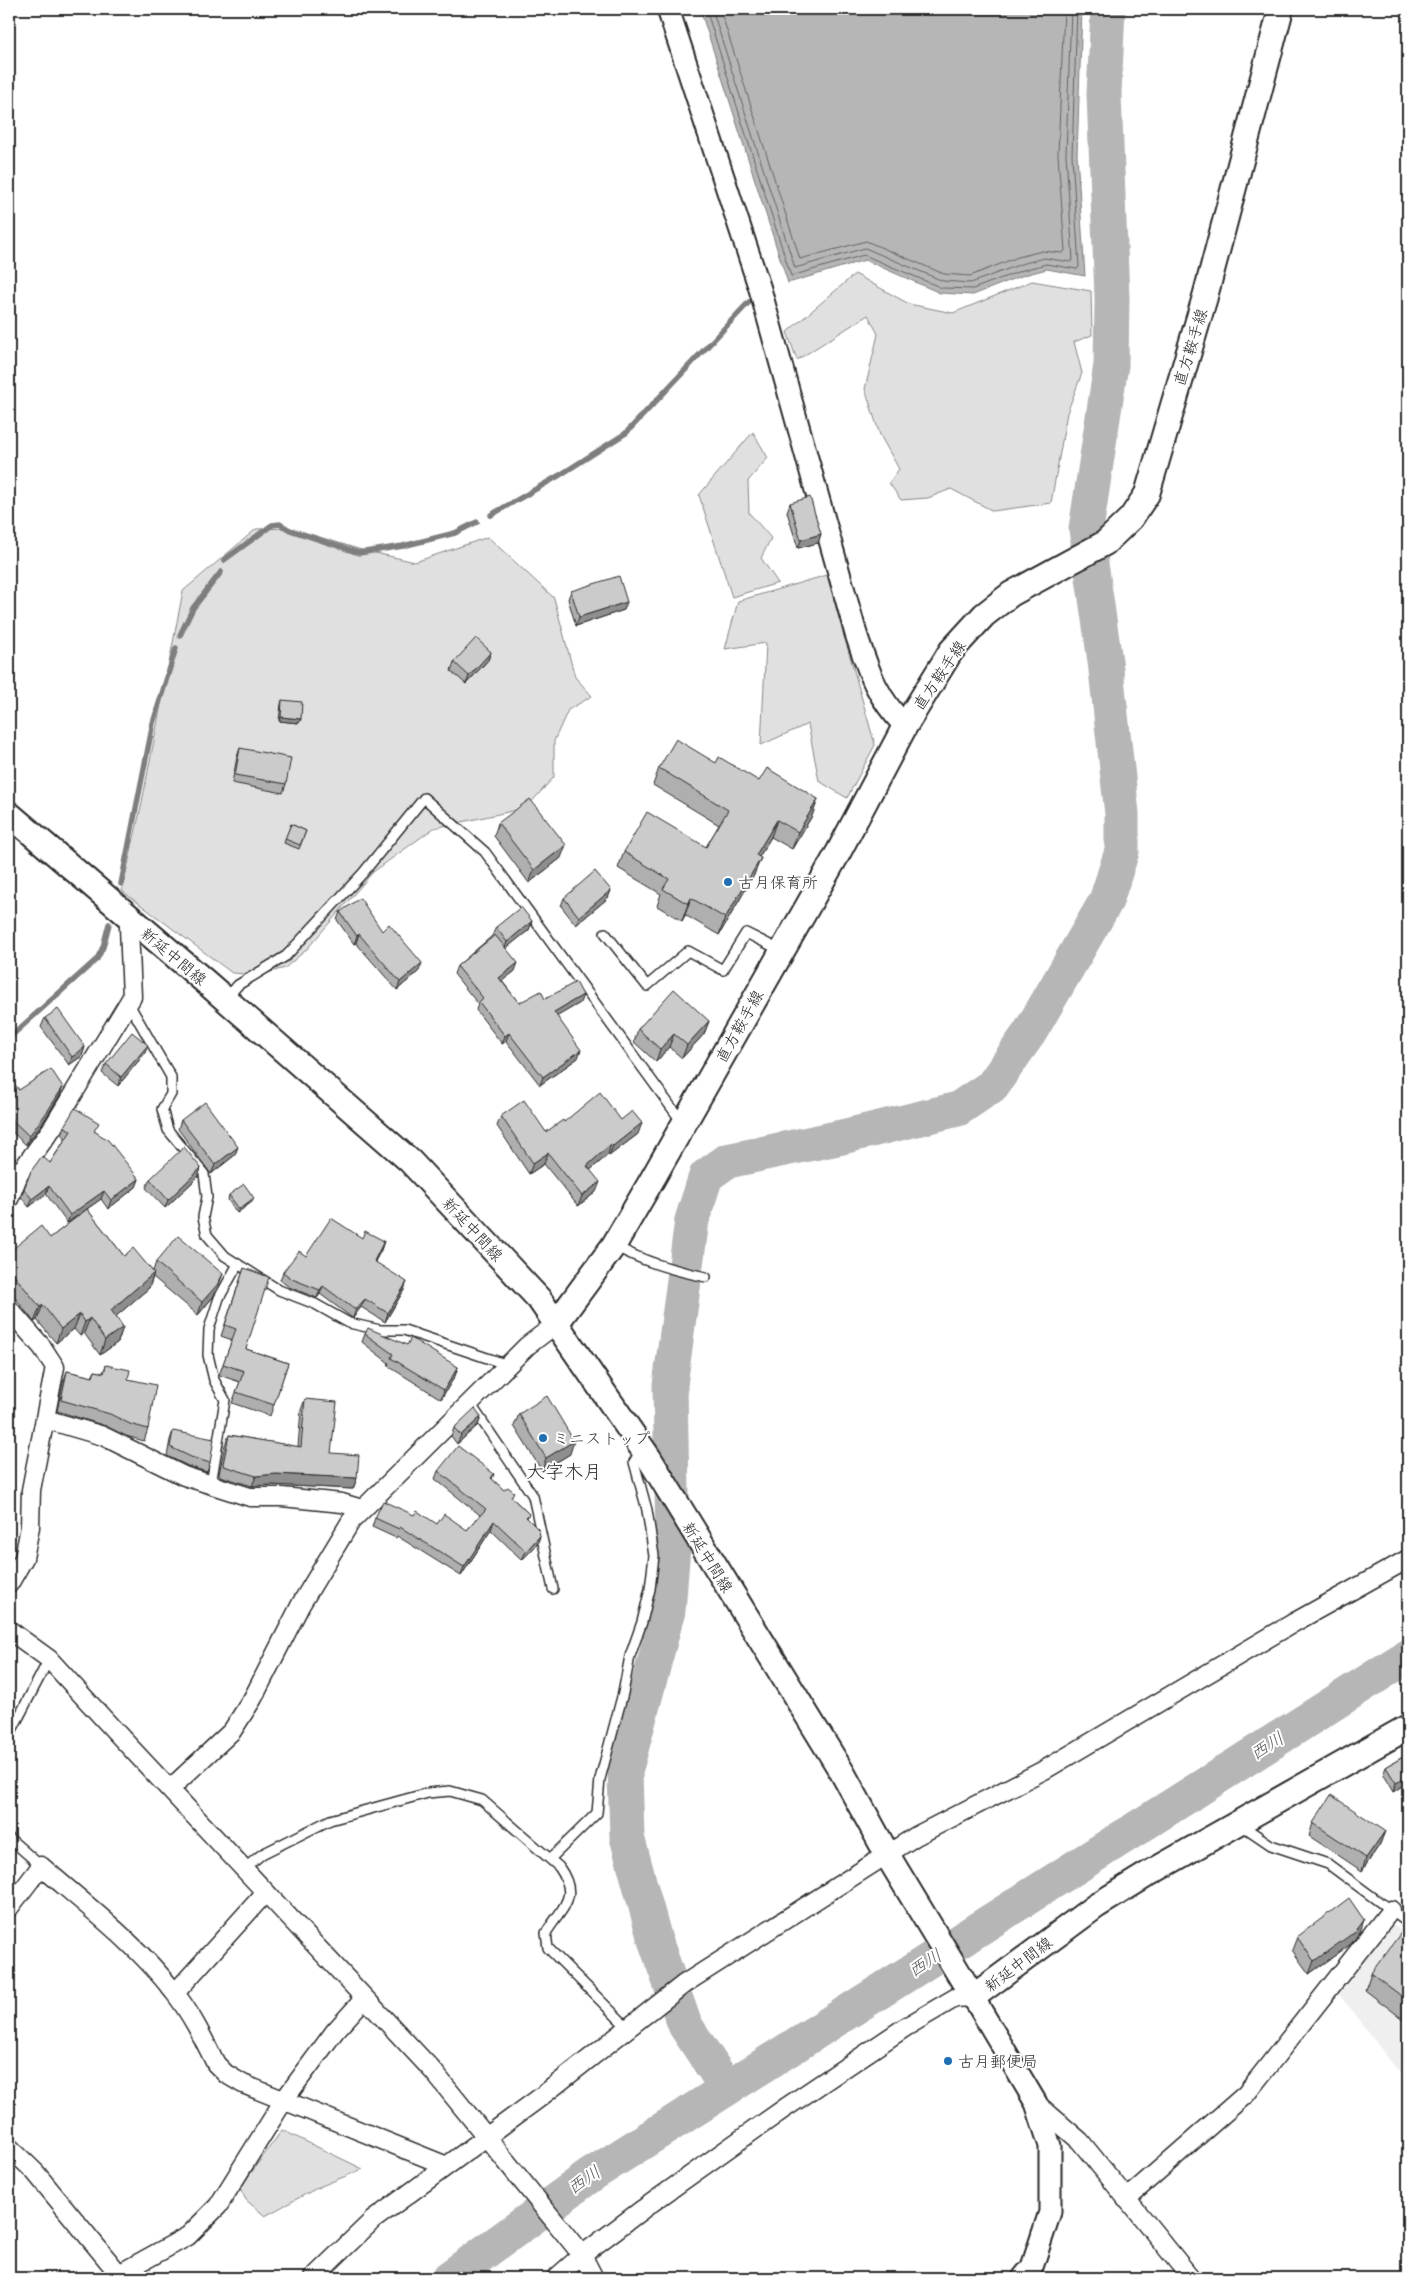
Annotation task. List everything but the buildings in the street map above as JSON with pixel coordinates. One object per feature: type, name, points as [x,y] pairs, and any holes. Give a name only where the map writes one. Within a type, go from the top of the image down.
[{"type":"main road","name":"直方鞍手線","points":[[556,1324],[614,1245],[838,852],[905,726],[951,651],[984,614],[1018,590],[1105,543],[1132,518],[1147,494],[1205,297],[1281,9]]},
{"type":"main road","name":"新延中間線","points":[[9,814],[410,1161],[539,1299],[645,1454],[842,1772],[890,1858],[974,1997],[1096,1906],[1148,1874],[1240,1824],[1408,1727]]},
{"type":"street","points":[[668,9],[760,289],[856,634],[873,684],[890,711],[905,726]]},
{"type":"street","points":[[9,1199],[20,1174],[53,1127],[129,1004],[132,997],[129,927],[131,920]]},
{"type":"street","points":[[9,1309],[42,1347],[55,1367],[31,1490],[30,1527],[24,1558],[9,1584]]},
{"type":"street","points":[[170,1789],[232,1731],[253,1698],[301,1604],[351,1521],[527,1346],[556,1324]]},
{"type":"street","points":[[45,1419],[103,1436],[184,1476],[250,1497],[282,1497],[342,1503],[362,1509]]},
{"type":"street","points":[[313,2278],[372,2220],[447,2166],[491,2141],[538,2099],[684,1984],[890,1858],[916,1836],[1046,1769],[1295,1622],[1408,1559]]},
{"type":"street","points":[[9,1630],[49,1659],[432,2071],[582,2255],[594,2278]]},
{"type":"street","points":[[9,1908],[41,1866],[119,1933],[153,1967],[175,1993],[216,2064],[226,2074],[243,2084],[447,2166]]},
{"type":"street","points":[[175,1993],[266,1892]]},
{"type":"street","points":[[1126,2199],[1246,2094],[1390,1910]]},
{"type":"street","points":[[556,2278],[582,2255],[643,2209],[777,2114],[904,2028],[955,1998],[974,1997],[1036,2103],[1050,2146],[1050,2212],[1032,2267],[1023,2278]]},
{"type":"street","points":[[9,2147],[35,2172],[120,2276],[188,2236],[218,2206],[284,2100],[335,2031],[364,1999]]},
{"type":"street","points":[[1036,2103],[1080,2140],[1191,2278]]},
{"type":"lane","points":[[226,1000],[238,985],[286,956],[363,873],[424,798],[485,852],[684,1124]]},
{"type":"lane","points":[[605,933],[647,986],[688,951],[723,970],[746,933],[782,951]]},
{"type":"lane","points":[[129,1004],[172,1077],[171,1094],[162,1109],[168,1130],[204,1174],[207,1197],[203,1217],[207,1235],[225,1256],[279,1290],[315,1304],[349,1323],[380,1330],[404,1330],[508,1365]]},
{"type":"lane","points":[[9,1159],[20,1174]]},
{"type":"lane","points":[[614,1245],[632,1256],[666,1269],[706,1277]]},
{"type":"lane","points":[[211,1484],[225,1400],[214,1380],[208,1355],[209,1329],[219,1298],[238,1264]]},
{"type":"lane","points":[[470,1403],[533,1496],[553,1589]]},
{"type":"lane","points":[[550,1859],[597,1813],[600,1779],[623,1693],[630,1656],[642,1622],[650,1589],[654,1556],[647,1510],[634,1462],[645,1454]]},
{"type":"lane","points":[[9,1736],[49,1659]]},
{"type":"lane","points":[[244,1869],[262,1854],[330,1820],[428,1793],[450,1791],[482,1800],[559,1867],[568,1881],[570,1896],[546,1932],[548,1948],[627,2027]]},
{"type":"lane","points":[[1240,1824],[1271,1845],[1328,1864],[1408,1923]]},
{"type":"lane","points":[[9,1838],[41,1866]]},
{"type":"shaded area","points":[[855,274],[909,304],[953,313],[1032,281],[1091,291],[1092,335],[1074,342],[1082,373],[1067,413],[1051,503],[993,511],[951,489],[928,498],[901,500],[889,483],[899,469],[880,435],[865,389],[878,334],[868,315],[797,360],[787,332]]},
{"type":"shaded area","points":[[753,432],[768,458],[748,481],[749,513],[771,538],[761,558],[778,583],[732,597],[699,495]]},
{"type":"shaded area","points":[[291,528],[358,549],[415,562],[488,537],[554,598],[575,677],[592,696],[568,710],[554,741],[554,777],[526,808],[434,828],[373,872],[307,949],[285,968],[260,975],[232,973],[122,891],[141,807],[183,591],[256,529]]},
{"type":"shaded area","points":[[827,575],[875,745],[847,798],[819,781],[808,724],[761,745],[766,643],[725,649],[738,601]]},
{"type":"shaded area","points":[[1388,1922],[1408,1935],[1408,2084],[1331,1984]]},
{"type":"shaded area","points":[[282,2130],[363,2169],[319,2187],[265,2216],[246,2200],[240,2188]]},
{"type":"water","points":[[700,9],[1082,9],[1077,155],[1085,276],[1047,269],[1024,275],[973,295],[940,293],[865,260],[788,283]]},
{"type":"waterway","points":[[726,2087],[685,2025],[655,1940],[627,1837],[625,1772],[668,1611],[673,1546],[670,1385],[692,1220],[706,1176],[727,1161],[842,1137],[958,1109],[992,1086],[1030,1032],[1106,901],[1122,851],[1122,814],[1105,661],[1086,529],[1111,365],[1112,298],[1104,94],[1108,9]]},
{"type":"waterway","points":[[491,515],[560,475],[626,433],[749,302]]},
{"type":"waterway","points":[[224,560],[272,525],[280,524],[290,530],[359,553],[403,546],[455,533],[477,522]]},
{"type":"waterway","points":[[180,635],[193,608],[221,572]]},
{"type":"waterway","points":[[121,884],[153,723],[176,648]]},
{"type":"waterway","points":[[9,1038],[97,959],[103,947],[109,924]]},
{"type":"waterway","name":"西川","points":[[449,2278],[591,2175],[1408,1656]]},
{"type":"place","name":"古月保育所","points":[[728,882]]},
{"type":"place","name":"ミニストップ","points":[[543,1438]]},
{"type":"place","name":"古月郵便局","points":[[948,2061]]},
{"type":"district","name":"大字木月","points":[[564,1471]]}]
